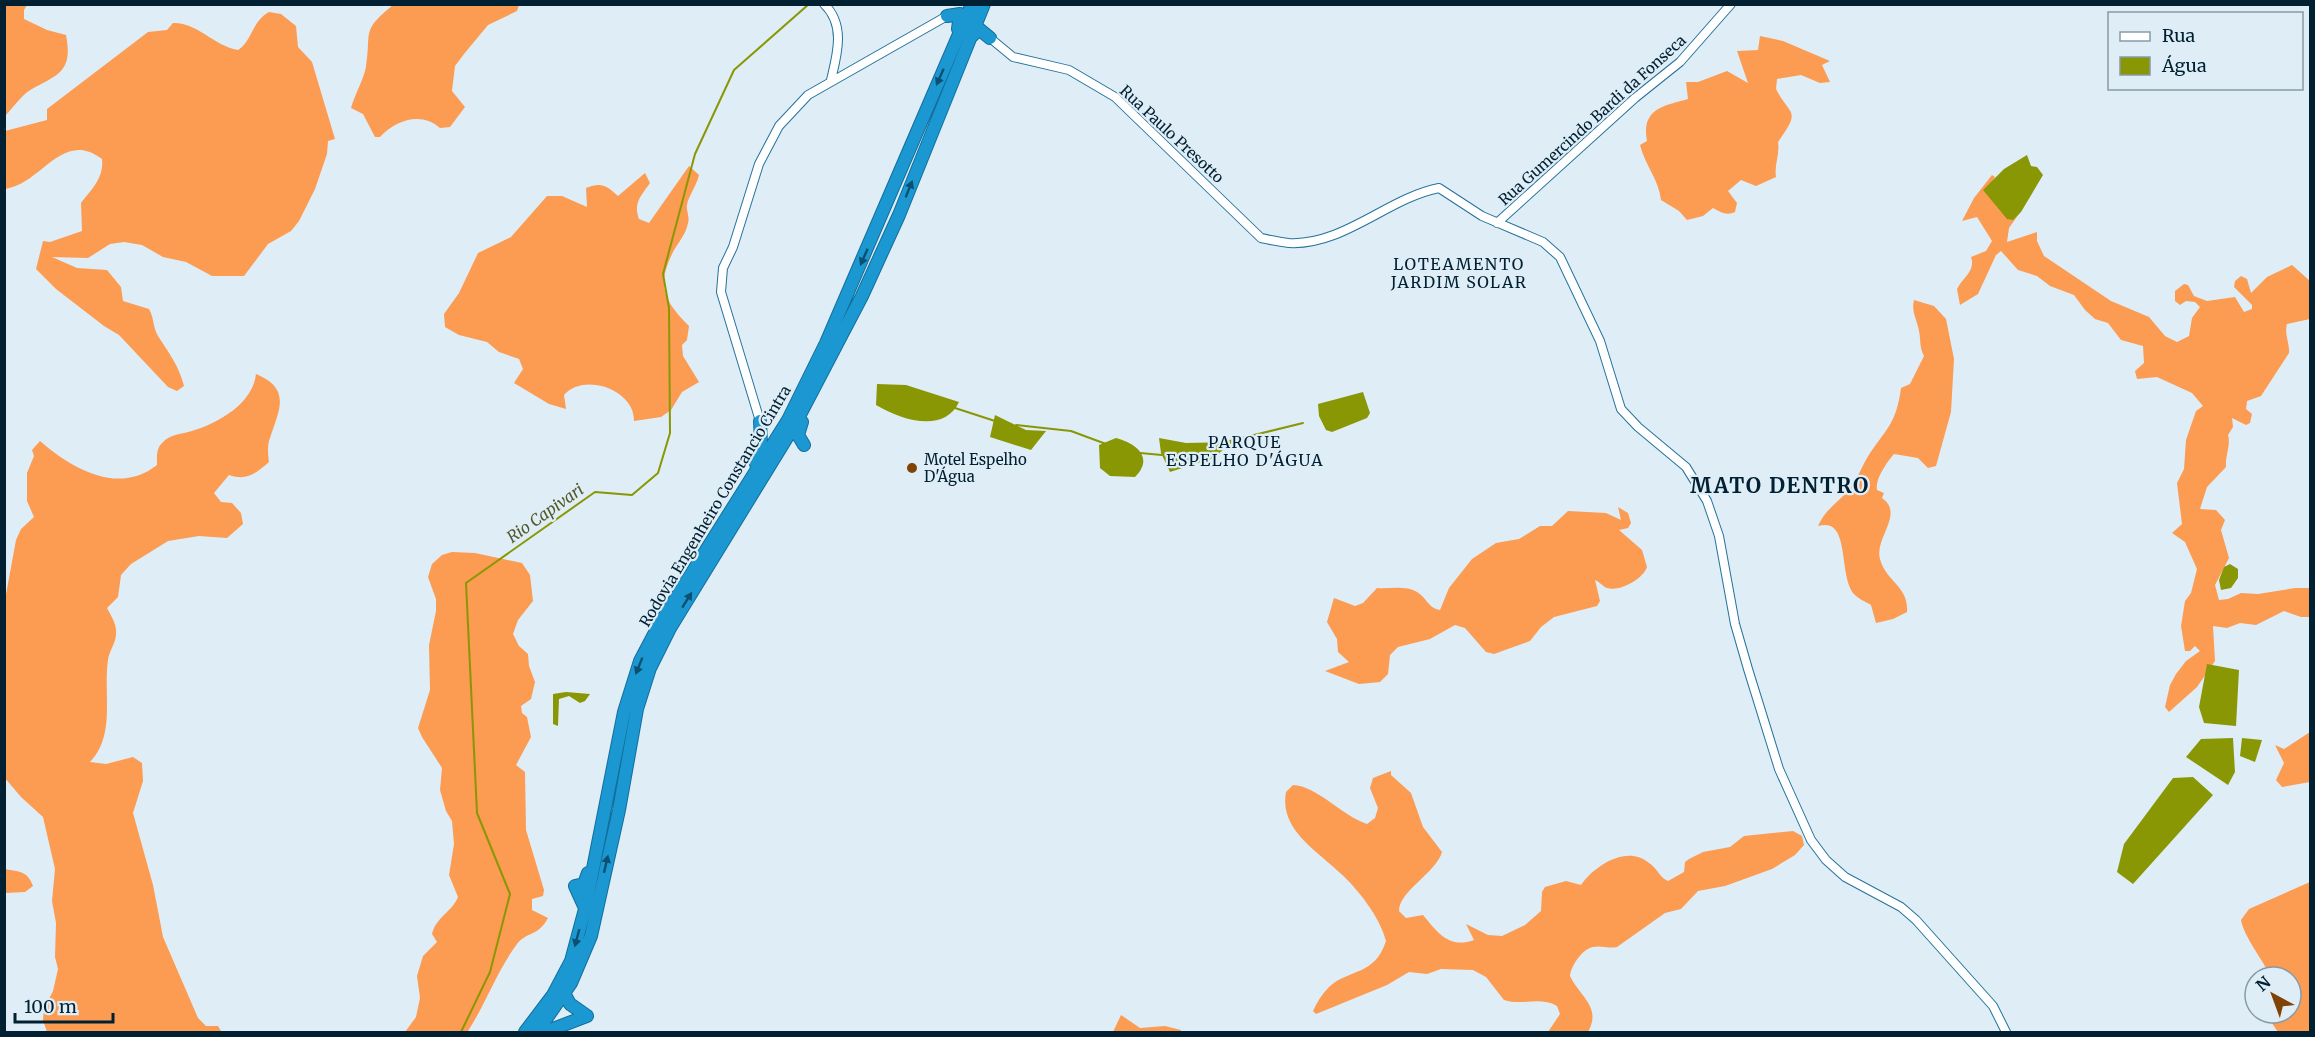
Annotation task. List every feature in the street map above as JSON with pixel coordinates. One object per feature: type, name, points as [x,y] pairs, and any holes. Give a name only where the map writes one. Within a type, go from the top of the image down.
[{"type":"highway","points":[[947,16],[964,4]]},
{"type":"highway","name":"Rodovia Engenheiro Constancio Cintra","points":[[537,1032],[564,993],[591,936],[619,810],[637,709],[650,668],[670,628],[768,472],[839,338],[899,215],[957,54],[972,4]]},
{"type":"highway","points":[[986,4],[982,20],[990,38]]},
{"type":"highway","name":"Rodovia Engenheiro Constancio Cintra","points":[[525,1032],[553,995],[571,961],[585,909],[575,886],[580,886],[587,880],[595,839],[606,808],[627,701],[640,661],[659,625],[788,420],[826,343],[957,54],[986,4]]},
{"type":"highway","points":[[947,16],[961,15],[957,54]]},
{"type":"highway","points":[[957,54],[976,30],[981,30],[990,38]]},
{"type":"highway","points":[[768,472],[788,446],[804,445],[798,435],[800,425],[815,400],[839,338]]},
{"type":"highway","points":[[760,421],[768,430],[774,431],[788,420]]},
{"type":"highway","points":[[753,477],[761,444],[760,421]]},
{"type":"highway","points":[[545,1032],[587,1016],[570,1004],[564,993]]},
{"type":"street","points":[[824,4],[838,26],[836,58],[831,80]]},
{"type":"street","name":"Rua Gumercindo Bardi da Fonseca","points":[[1261,238],[1290,243],[1336,235],[1410,197],[1439,188],[1497,223],[1635,98],[1680,62],[1712,29],[1731,4]]},
{"type":"street","points":[[760,421],[721,292],[723,268],[733,247],[759,164],[779,126],[808,95],[947,16]]},
{"type":"street","name":"Rua Paulo Presotto","points":[[990,38],[1013,57],[1069,70],[1115,97],[1261,238]]},
{"type":"street","points":[[1497,223],[1543,242],[1560,256],[1600,341],[1621,409],[1638,427],[1686,467],[1702,489],[1719,536],[1735,624],[1757,700],[1779,769],[1811,840],[1826,860],[1845,877],[1901,907],[1916,920],[1993,1005],[2006,1032]]},
{"type":"shaded area","points":[[5,4],[27,5],[24,10],[24,19],[47,30],[66,35],[68,47],[62,70],[28,91],[5,116]]},
{"type":"shaded area","points":[[393,5],[519,5],[517,11],[488,25],[455,66],[452,91],[465,107],[450,127],[440,128],[425,120],[409,120],[393,126],[380,137],[375,137],[363,114],[351,108],[366,67],[369,33],[376,21]]},
{"type":"shaded area","points":[[269,12],[281,14],[296,26],[298,47],[312,62],[335,139],[328,141],[327,154],[315,189],[299,221],[291,231],[268,244],[244,276],[212,276],[186,262],[163,257],[142,245],[124,242],[110,244],[88,258],[52,257],[77,268],[107,270],[121,287],[123,301],[149,309],[156,333],[182,379],[184,386],[177,391],[168,387],[119,335],[56,289],[36,269],[43,241],[50,242],[82,231],[81,203],[99,178],[102,159],[88,151],[75,150],[53,160],[31,178],[5,189],[5,131],[47,120],[47,109],[148,32],[167,30],[173,23],[182,24],[198,30],[229,48],[238,50],[246,42],[259,20]]},
{"type":"shaded area","points":[[1760,36],[1783,41],[1830,61],[1822,65],[1830,82],[1820,83],[1801,75],[1777,79],[1776,89],[1792,118],[1778,142],[1776,177],[1756,186],[1741,180],[1728,191],[1737,203],[1735,212],[1726,214],[1713,208],[1703,216],[1687,220],[1679,211],[1661,200],[1658,186],[1640,145],[1647,141],[1647,122],[1651,115],[1662,107],[1688,99],[1686,82],[1698,82],[1727,71],[1748,83],[1737,51],[1758,50]]},
{"type":"shaded area","points":[[689,166],[699,175],[688,202],[687,227],[668,264],[664,284],[668,301],[689,326],[687,340],[682,345],[683,356],[699,382],[682,392],[671,410],[661,417],[634,421],[632,410],[618,393],[595,385],[573,388],[564,395],[566,409],[549,404],[514,383],[523,369],[519,359],[499,352],[487,342],[459,335],[445,327],[444,314],[459,293],[478,253],[511,237],[547,196],[562,196],[587,207],[586,188],[596,185],[603,186],[618,196],[645,173],[650,183],[637,204],[637,213],[639,219],[649,223]]},
{"type":"shaded area","points":[[1992,175],[1995,177],[1989,187],[2023,208],[2009,228],[2007,242],[2037,232],[2037,241],[2044,256],[2111,301],[2149,317],[2165,336],[2177,342],[2189,336],[2192,318],[2200,307],[2195,302],[2186,301],[2180,305],[2175,301],[2175,291],[2184,284],[2188,285],[2194,296],[2207,301],[2235,297],[2244,312],[2252,309],[2252,305],[2234,287],[2235,281],[2241,276],[2247,279],[2251,293],[2267,277],[2292,265],[2310,281],[2310,319],[2287,324],[2289,353],[2261,396],[2247,401],[2246,409],[2252,414],[2250,423],[2246,425],[2232,418],[2233,427],[2228,435],[2226,467],[2207,487],[2200,509],[2216,510],[2225,520],[2221,530],[2229,558],[2215,585],[2219,600],[2241,593],[2258,594],[2310,588],[2310,617],[2301,617],[2284,611],[2256,625],[2240,623],[2227,628],[2213,626],[2215,661],[2197,687],[2169,712],[2165,707],[2170,685],[2186,661],[2200,651],[2195,646],[2190,651],[2185,651],[2181,626],[2185,601],[2191,593],[2197,569],[2185,542],[2172,533],[2182,524],[2177,483],[2184,469],[2186,440],[2196,411],[2203,406],[2192,393],[2157,377],[2137,379],[2135,371],[2144,363],[2143,346],[2121,340],[2108,323],[2095,319],[2074,295],[2050,286],[2037,276],[2018,270],[2001,251],[1996,255],[1978,294],[1960,305],[1957,289],[1972,266],[1971,257],[1986,251],[1992,241],[1977,217],[1962,221],[1974,198]]},
{"type":"shaded area","points":[[1914,300],[1934,306],[1946,319],[1954,359],[1951,412],[1936,466],[1928,468],[1918,458],[1894,454],[1878,481],[1877,490],[1884,493],[1882,498],[1891,511],[1879,551],[1880,559],[1887,573],[1901,590],[1907,603],[1907,612],[1893,619],[1876,623],[1871,605],[1855,595],[1850,586],[1846,575],[1843,550],[1836,530],[1829,525],[1818,526],[1828,511],[1854,483],[1867,458],[1893,419],[1901,388],[1910,384],[1924,356],[1914,312]]},
{"type":"shaded area","points":[[256,374],[275,386],[279,393],[279,409],[268,444],[269,462],[246,477],[229,475],[214,493],[221,502],[232,503],[241,513],[243,524],[227,538],[199,536],[168,541],[131,564],[121,575],[118,597],[107,608],[116,630],[115,641],[108,660],[106,727],[98,751],[90,762],[106,764],[133,757],[142,763],[143,781],[133,813],[153,885],[163,937],[198,1018],[206,1026],[218,1026],[221,1031],[47,1032],[43,1020],[44,1009],[53,991],[58,969],[55,957],[56,923],[52,901],[55,869],[43,817],[4,777],[5,600],[16,540],[21,529],[34,517],[27,501],[27,473],[34,456],[32,450],[40,441],[80,469],[96,475],[127,478],[142,474],[157,465],[158,450],[165,440],[213,423],[242,403],[249,394]]},
{"type":"shaded area","points":[[1618,507],[1628,513],[1631,523],[1628,528],[1619,530],[1642,550],[1647,567],[1636,580],[1618,588],[1607,588],[1595,580],[1600,601],[1597,606],[1554,617],[1541,627],[1530,641],[1494,654],[1486,652],[1465,628],[1455,625],[1430,639],[1398,647],[1390,655],[1388,674],[1380,682],[1359,684],[1325,671],[1349,662],[1338,652],[1337,639],[1327,622],[1334,598],[1355,606],[1363,603],[1377,588],[1402,588],[1417,592],[1433,607],[1440,610],[1449,588],[1472,559],[1496,543],[1519,539],[1540,526],[1552,526],[1568,511],[1606,513],[1621,520]]},
{"type":"shaded area","points":[[452,552],[475,553],[522,563],[530,575],[533,601],[518,620],[513,634],[519,646],[528,654],[529,666],[535,682],[531,699],[521,706],[522,713],[527,717],[531,737],[516,765],[525,772],[526,830],[544,890],[543,896],[532,899],[532,910],[548,918],[540,928],[517,944],[503,965],[468,1031],[405,1032],[416,1017],[420,998],[417,976],[423,956],[437,942],[432,934],[434,928],[458,897],[449,875],[454,844],[452,821],[446,811],[440,790],[442,768],[418,728],[430,690],[429,645],[436,611],[436,599],[428,577],[432,564],[442,555]]},
{"type":"shaded area","points":[[2310,732],[2310,782],[2282,787],[2276,780],[2284,763],[2275,745],[2284,749]]},
{"type":"shaded area","points":[[1391,771],[1391,775],[1411,793],[1423,827],[1442,852],[1433,867],[1405,896],[1399,911],[1406,918],[1423,915],[1439,933],[1451,941],[1474,940],[1466,924],[1488,935],[1502,936],[1525,925],[1541,911],[1542,892],[1545,887],[1566,881],[1581,885],[1602,865],[1621,857],[1640,858],[1652,865],[1668,881],[1684,872],[1685,862],[1689,859],[1703,852],[1730,847],[1744,836],[1793,831],[1802,836],[1804,845],[1795,855],[1772,869],[1725,886],[1698,891],[1681,909],[1665,913],[1617,947],[1589,948],[1581,954],[1570,976],[1591,1009],[1592,1023],[1588,1032],[1548,1032],[1560,1014],[1557,1006],[1538,1001],[1504,1000],[1486,977],[1473,970],[1441,969],[1427,974],[1409,972],[1387,985],[1316,1014],[1313,1011],[1329,987],[1336,981],[1368,966],[1381,952],[1386,941],[1379,922],[1361,895],[1301,838],[1294,828],[1285,805],[1286,792],[1293,785],[1311,790],[1367,824],[1375,818],[1378,808],[1370,788],[1373,778]]},
{"type":"shaded area","points":[[5,869],[25,874],[33,886],[25,892],[5,893]]},
{"type":"shaded area","points":[[2310,882],[2310,1032],[2278,1032],[2273,1025],[2303,1025],[2303,965],[2264,965],[2246,934],[2241,920],[2249,909]]},
{"type":"shaded area","points":[[1121,1015],[1140,1028],[1165,1026],[1181,1030],[1180,1032],[1113,1032]]},
{"type":"water","points":[[2027,155],[2031,166],[2037,167],[2043,175],[2021,212],[2013,220],[2007,219],[1983,190],[2004,169]]},
{"type":"water","points":[[877,384],[906,385],[959,402],[952,412],[943,418],[933,421],[909,419],[876,405]]},
{"type":"water","points":[[1363,392],[1370,413],[1367,418],[1332,432],[1326,430],[1319,416],[1318,404]]},
{"type":"water","points":[[995,415],[1026,430],[1046,431],[1031,450],[990,437]]},
{"type":"water","points":[[1116,438],[1136,447],[1143,457],[1141,470],[1135,477],[1110,476],[1100,468],[1099,445]]},
{"type":"water","points":[[1159,438],[1186,443],[1233,442],[1213,458],[1170,472],[1161,453]]},
{"type":"water","points":[[2230,564],[2238,569],[2238,578],[2231,588],[2221,590],[2219,580],[2224,567]]},
{"type":"water","points":[[2207,664],[2239,670],[2236,726],[2204,723],[2199,707]]},
{"type":"water","points":[[566,692],[590,694],[585,701],[580,703],[569,696],[559,699],[558,726],[553,724],[553,694]]},
{"type":"water","points":[[2233,738],[2235,772],[2228,785],[2186,757],[2201,739]]},
{"type":"water","points":[[2242,738],[2262,740],[2255,762],[2240,756]]},
{"type":"water","points":[[2193,777],[2213,795],[2133,884],[2117,872],[2124,844],[2173,778]]},
{"type":"waterway","name":"Rio Capivari","points":[[461,1032],[490,972],[510,894],[477,813],[466,583],[595,492],[632,495],[658,473],[670,433],[669,308],[663,274],[695,154],[734,70],[809,4]]},
{"type":"waterway","points":[[955,408],[995,421]]},
{"type":"waterway","points":[[1226,442],[1303,423]]},
{"type":"waterway","points":[[1016,425],[1071,431],[1106,444]]},
{"type":"waterway","points":[[1140,453],[1162,455]]},
{"type":"place","name":"Motel Espelho D'Água","points":[[912,468]]},
{"type":"district","name":"LOTEAMENTO JARDIM SOLAR","points":[[1459,273]]},
{"type":"district","name":"PARQUE ESPELHO D'ÁGUA","points":[[1245,451]]},
{"type":"district","name":"MATO DENTRO","points":[[1780,485]]}]
